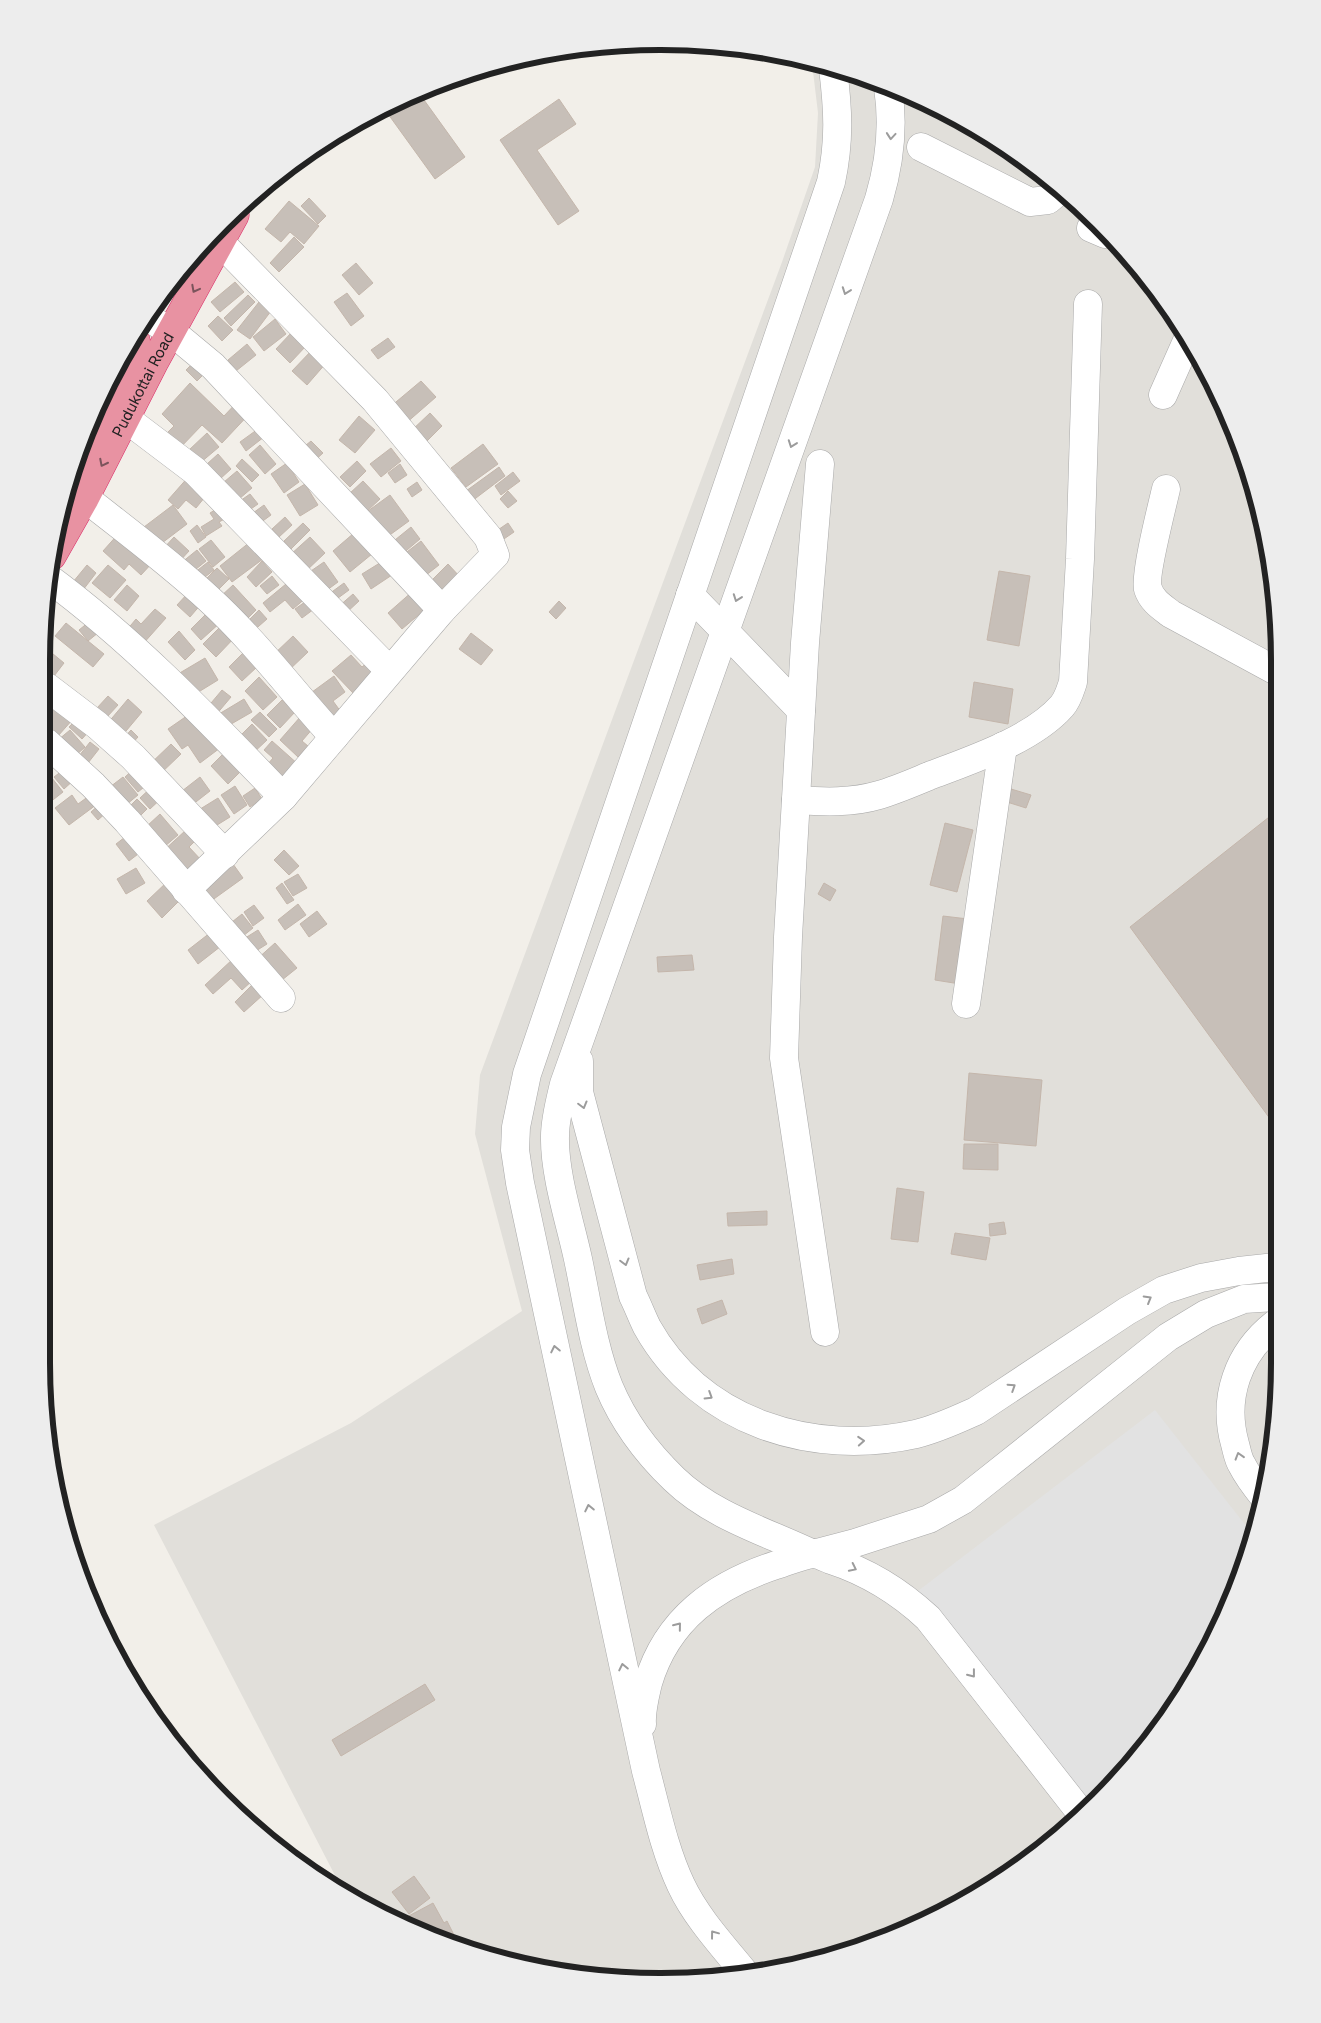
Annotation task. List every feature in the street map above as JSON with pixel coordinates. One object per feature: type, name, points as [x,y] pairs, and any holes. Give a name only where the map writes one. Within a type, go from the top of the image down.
[{"type":"highway","name":"Pudukottai Road","points":[[63,537],[126,418],[161,326],[225,234]]},
{"type":"street","points":[[741,1968],[694,1908],[682,1886],[672,1863],[646,1771],[520,1183],[515,1150],[516,1127],[527,1074],[831,182],[837,153],[838,118],[834,75]]},
{"type":"street","points":[[889,94],[892,128],[886,176],[879,199],[564,1084],[555,1136],[564,1198],[597,1347],[609,1387],[632,1430],[649,1453],[676,1481],[707,1504],[813,1554],[846,1565],[888,1586],[909,1600],[928,1618],[1077,1808]]},
{"type":"street","points":[[922,146],[1030,202],[1048,200],[1054,195]]},
{"type":"street","points":[[186,890],[283,796],[389,670],[442,610],[495,555],[488,537],[375,400],[220,242]]},
{"type":"street","points":[[796,800],[838,802],[878,796],[1003,746],[1053,715],[1063,705],[1069,695],[1073,682],[1080,558],[1088,304]]},
{"type":"street","points":[[161,326],[213,366],[442,610]]},
{"type":"street","points":[[1163,395],[1184,347]]},
{"type":"street","points":[[126,418],[195,471],[389,670]]},
{"type":"street","points":[[820,464],[801,710],[784,1058],[825,1332]]},
{"type":"street","points":[[1166,489],[1149,566],[1147,588],[1157,604],[1171,614],[1271,668]]},
{"type":"street","points":[[85,498],[166,562],[209,599],[254,644],[334,737]]},
{"type":"street","points":[[55,583],[78,600],[164,676],[283,796]]},
{"type":"street","points":[[690,595],[801,710]]},
{"type":"street","points":[[50,689],[97,725],[133,757],[225,854]]},
{"type":"street","points":[[50,746],[93,785],[281,998]]},
{"type":"street","points":[[966,1004],[1003,746]]},
{"type":"street","points":[[586,1022],[578,1066],[579,1092],[634,1296],[647,1327],[673,1363],[702,1392],[733,1412],[765,1427],[794,1436],[826,1441],[855,1442],[917,1434],[976,1411],[1127,1311],[1164,1290],[1201,1278],[1271,1267]]},
{"type":"street","points":[[1244,1299],[1271,1276]]},
{"type":"street","points":[[646,1771],[641,1722],[645,1695],[652,1672],[677,1626],[715,1592],[739,1579],[922,1521],[963,1500],[1168,1337],[1206,1314],[1244,1299],[1271,1297]]},
{"type":"street","points":[[1258,1488],[1241,1464],[1230,1427],[1229,1408],[1232,1388],[1243,1362],[1259,1338],[1271,1328]]},
{"type":"shaded area","points":[[813,70],[857,82],[931,113],[1000,153],[1032,176],[1092,229],[1145,289],[1168,321],[1208,390],[1239,464],[1259,541],[1270,621],[1271,1362],[1266,1442],[1250,1521],[1239,1559],[1225,1596],[1189,1668],[1145,1734],[1119,1765],[1092,1794],[1032,1847],[1000,1870],[931,1910],[857,1941],[819,1952],[740,1968],[700,1972],[621,1972],[581,1968],[502,1952],[464,1941],[390,1910],[337,1880],[154,1525],[351,1423],[522,1311],[475,1134],[480,1075],[782,262],[815,167],[818,113]]},
{"type":"shaded area","points":[[1155,1410],[1248,1528],[1225,1596],[1189,1668],[1145,1734],[1086,1800],[918,1591]]},
{"type":"building","points":[[423,98],[465,157],[435,179],[388,114]]},
{"type":"building","points":[[559,99],[576,124],[537,150],[579,211],[558,225],[500,140]]},
{"type":"building","points":[[309,198],[326,216],[318,224],[301,206]]},
{"type":"building","points":[[289,201],[319,226],[304,244],[290,232],[281,242],[265,229]]},
{"type":"building","points":[[294,237],[304,247],[279,272],[270,263]]},
{"type":"building","points":[[356,263],[373,283],[359,295],[342,275]]},
{"type":"building","points":[[235,282],[244,292],[220,312],[211,302]]},
{"type":"building","points":[[347,293],[364,316],[351,326],[334,302]]},
{"type":"building","points":[[248,295],[255,302],[231,326],[224,318]]},
{"type":"building","points":[[259,302],[271,311],[250,339],[237,330]]},
{"type":"building","points":[[218,316],[233,330],[222,341],[208,326]]},
{"type":"building","points":[[275,319],[286,334],[264,351],[253,337]]},
{"type":"building","points":[[292,332],[306,346],[290,363],[276,349]]},
{"type":"building","points":[[388,338],[395,347],[378,359],[371,350]]},
{"type":"building","points":[[247,344],[256,355],[236,371],[228,360]]},
{"type":"building","points":[[313,349],[327,362],[307,385],[292,371]]},
{"type":"building","points":[[195,361],[207,371],[197,381],[186,370]]},
{"type":"building","points":[[421,381],[436,397],[405,424],[390,407]]},
{"type":"building","points":[[190,383],[224,416],[240,399],[253,410],[222,443],[202,425],[178,450],[163,437],[174,426],[162,414]]},
{"type":"building","points":[[430,413],[442,426],[423,445],[410,432]]},
{"type":"building","points":[[359,416],[375,430],[355,453],[339,440]]},
{"type":"building","points":[[258,429],[264,437],[246,451],[240,442]]},
{"type":"building","points":[[207,433],[219,447],[200,463],[189,450]]},
{"type":"building","points":[[311,441],[323,453],[312,463],[300,450]]},
{"type":"building","points":[[483,444],[498,464],[466,487],[451,468]]},
{"type":"building","points":[[260,445],[276,464],[265,474],[249,455]]},
{"type":"building","points":[[391,448],[401,461],[381,477],[370,464]]},
{"type":"building","points":[[218,454],[231,469],[220,479],[207,464]]},
{"type":"building","points":[[242,459],[259,475],[252,482],[236,466]]},
{"type":"building","points":[[357,461],[366,471],[350,487],[340,477]]},
{"type":"building","points":[[287,463],[299,482],[284,493],[271,474]]},
{"type":"building","points":[[400,464],[407,475],[395,483],[388,473]]},
{"type":"building","points":[[499,467],[505,476],[472,501],[466,491]]},
{"type":"building","points":[[237,471],[252,488],[239,499],[224,482]]},
{"type":"building","points":[[513,472],[520,481],[501,495],[495,486]]},
{"type":"building","points":[[190,475],[209,492],[196,508],[186,500],[178,509],[168,500]]},
{"type":"building","points":[[363,481],[380,499],[365,513],[349,494]]},
{"type":"building","points":[[417,482],[422,490],[412,497],[407,489]]},
{"type":"building","points":[[305,484],[318,505],[300,516],[287,495]]},
{"type":"building","points":[[508,491],[517,501],[508,508],[500,499]]},
{"type":"building","points":[[250,494],[258,504],[248,511],[240,501]]},
{"type":"building","points":[[390,495],[409,521],[387,537],[368,511]]},
{"type":"building","points":[[173,505],[187,524],[158,546],[144,527]]},
{"type":"building","points":[[223,505],[230,516],[219,522],[222,526],[206,536],[201,527],[214,519],[210,513]]},
{"type":"building","points":[[264,505],[271,515],[260,523],[253,513]]},
{"type":"building","points":[[285,517],[292,525],[279,537],[272,529]]},
{"type":"building","points":[[303,523],[310,530],[291,549],[284,541]]},
{"type":"building","points":[[508,523],[514,532],[498,543],[492,534]]},
{"type":"building","points":[[197,525],[206,537],[198,543],[190,531]]},
{"type":"building","points":[[411,527],[420,539],[400,556],[390,544]]},
{"type":"building","points":[[120,532],[153,562],[141,575],[129,564],[124,570],[103,551]]},
{"type":"building","points":[[354,533],[372,554],[350,572],[333,551]]},
{"type":"building","points":[[174,537],[189,551],[178,563],[163,549]]},
{"type":"building","points":[[310,537],[325,553],[305,572],[290,555]]},
{"type":"building","points":[[211,540],[225,557],[213,567],[199,549]]},
{"type":"building","points":[[421,541],[439,565],[421,579],[403,555]]},
{"type":"building","points":[[250,542],[263,559],[232,582],[220,566]]},
{"type":"building","points":[[197,550],[206,561],[190,574],[181,563]]},
{"type":"building","points":[[262,561],[272,572],[256,587],[247,577]]},
{"type":"building","points":[[383,561],[392,575],[371,589],[362,574]]},
{"type":"building","points":[[208,562],[214,570],[200,581],[194,573]]},
{"type":"building","points":[[324,562],[338,582],[323,593],[308,573]]},
{"type":"building","points":[[448,564],[461,578],[440,599],[427,585]]},
{"type":"building","points":[[87,565],[96,573],[83,590],[73,582]]},
{"type":"building","points":[[108,565],[126,580],[110,598],[92,583]]},
{"type":"building","points":[[217,568],[229,579],[213,595],[201,584]]},
{"type":"building","points":[[999,571],[1030,576],[1019,646],[987,640]]},
{"type":"building","points":[[272,576],[279,585],[267,594],[260,586]]},
{"type":"building","points":[[292,579],[307,597],[293,609],[285,600],[270,612],[263,603]]},
{"type":"building","points":[[344,583],[349,590],[334,601],[329,594]]},
{"type":"building","points":[[127,585],[139,596],[127,611],[114,600]]},
{"type":"building","points":[[233,585],[256,610],[241,625],[220,597]]},
{"type":"building","points":[[413,591],[428,607],[402,629],[388,613]]},
{"type":"building","points":[[189,592],[202,603],[190,617],[177,605]]},
{"type":"building","points":[[353,594],[359,601],[345,614],[338,607]]},
{"type":"building","points":[[312,597],[318,606],[302,618],[295,609]]},
{"type":"building","points":[[559,601],[566,608],[556,619],[549,612]]},
{"type":"building","points":[[155,609],[166,618],[142,645],[126,631],[136,619],[141,624]]},
{"type":"building","points":[[210,610],[221,622],[201,640],[191,629]]},
{"type":"building","points":[[259,610],[267,619],[251,633],[244,625]]},
{"type":"building","points":[[95,617],[104,628],[88,641],[79,630]]},
{"type":"building","points":[[66,623],[104,654],[93,667],[55,636]]},
{"type":"building","points":[[223,624],[236,636],[216,657],[203,644]]},
{"type":"building","points":[[179,631],[195,650],[185,660],[168,642]]},
{"type":"building","points":[[471,633],[493,650],[481,665],[459,649]]},
{"type":"building","points":[[293,636],[308,652],[287,672],[272,656]]},
{"type":"building","points":[[50,652],[64,663],[50,679]]},
{"type":"building","points":[[244,652],[258,666],[242,681],[229,667]]},
{"type":"building","points":[[351,655],[362,667],[369,661],[379,674],[354,694],[332,671]]},
{"type":"building","points":[[205,658],[218,680],[192,696],[178,674]]},
{"type":"building","points":[[334,676],[345,692],[333,701],[341,712],[329,722],[308,695]]},
{"type":"building","points":[[259,677],[277,697],[263,710],[245,691]]},
{"type":"building","points":[[974,682],[1013,689],[1008,724],[969,717]]},
{"type":"building","points":[[222,690],[231,697],[215,716],[206,709]]},
{"type":"building","points":[[108,696],[118,705],[107,717],[97,708]]},
{"type":"building","points":[[128,699],[142,712],[121,737],[107,724]]},
{"type":"building","points":[[244,699],[252,712],[226,727],[219,714]]},
{"type":"building","points":[[282,700],[295,712],[280,728],[267,715]]},
{"type":"building","points":[[56,702],[73,719],[58,736],[50,728],[50,709]]},
{"type":"building","points":[[194,711],[220,748],[200,763],[188,745],[182,749],[168,729]]},
{"type":"building","points":[[260,712],[277,729],[269,737],[251,720]]},
{"type":"building","points":[[301,716],[314,727],[302,741],[308,746],[298,757],[280,740]]},
{"type":"building","points":[[78,718],[91,729],[82,739],[69,727]]},
{"type":"building","points":[[252,724],[267,740],[250,756],[236,740]]},
{"type":"building","points":[[70,730],[85,747],[73,758],[58,740]]},
{"type":"building","points":[[131,730],[138,737],[129,747],[122,740]]},
{"type":"building","points":[[272,741],[299,765],[285,781],[267,765],[273,758],[264,750]]},
{"type":"building","points":[[90,742],[99,749],[88,763],[79,756]]},
{"type":"building","points":[[171,744],[181,754],[158,776],[148,766]]},
{"type":"building","points":[[225,752],[242,770],[228,784],[211,766]]},
{"type":"building","points":[[67,767],[76,778],[64,789],[54,777]]},
{"type":"building","points":[[136,767],[149,783],[138,792],[125,777]]},
{"type":"building","points":[[50,776],[63,792],[50,802]]},
{"type":"building","points":[[123,777],[138,795],[121,809],[106,790]]},
{"type":"building","points":[[200,777],[210,791],[192,805],[182,791]]},
{"type":"building","points":[[155,784],[165,795],[150,809],[140,798]]},
{"type":"building","points":[[235,786],[247,805],[234,814],[221,795]]},
{"type":"building","points":[[255,788],[262,799],[250,807],[243,796]]},
{"type":"building","points":[[1011,789],[1031,795],[1026,808],[1007,802]]},
{"type":"building","points":[[93,793],[100,802],[69,825],[55,808],[72,795],[78,804]]},
{"type":"building","points":[[218,798],[230,817],[209,830],[197,811]]},
{"type":"building","points":[[137,799],[147,809],[136,820],[126,810]]},
{"type":"building","points":[[101,803],[108,811],[98,820],[91,812]]},
{"type":"building","points":[[160,814],[178,835],[164,847],[147,826]]},
{"type":"building","points":[[1271,816],[1271,1120],[1130,927]]},
{"type":"building","points":[[945,823],[973,830],[957,892],[930,885]]},
{"type":"building","points":[[186,830],[196,840],[189,847],[202,861],[184,877],[161,853]]},
{"type":"building","points":[[129,834],[142,851],[129,861],[116,844]]},
{"type":"building","points":[[284,850],[299,866],[289,875],[274,860]]},
{"type":"building","points":[[233,864],[243,878],[211,901],[201,888]]},
{"type":"building","points":[[136,868],[145,883],[126,894],[117,879]]},
{"type":"building","points":[[298,874],[307,888],[293,896],[284,882]]},
{"type":"building","points":[[168,881],[183,897],[162,918],[147,901]]},
{"type":"building","points":[[282,883],[294,900],[287,904],[276,888]]},
{"type":"building","points":[[824,883],[836,890],[830,901],[818,894]]},
{"type":"building","points":[[298,904],[306,915],[285,930],[278,920]]},
{"type":"building","points":[[254,905],[264,918],[253,926],[244,912]]},
{"type":"building","points":[[317,911],[327,924],[309,937],[300,924]]},
{"type":"building","points":[[242,914],[253,928],[238,940],[227,926]]},
{"type":"building","points":[[943,916],[968,919],[960,984],[935,980]]},
{"type":"building","points":[[215,929],[225,943],[198,964],[188,950]]},
{"type":"building","points":[[258,930],[267,944],[251,954],[242,940]]},
{"type":"building","points":[[275,943],[297,968],[277,984],[256,960]]},
{"type":"building","points":[[692,955],[694,970],[658,972],[657,957]]},
{"type":"building","points":[[234,958],[253,980],[242,990],[231,978],[213,994],[205,985]]},
{"type":"building","points":[[254,983],[264,994],[244,1012],[235,1002]]},
{"type":"building","points":[[969,1073],[1042,1080],[1036,1146],[964,1140]]},
{"type":"building","points":[[964,1144],[998,1144],[998,1170],[963,1169]]},
{"type":"building","points":[[897,1188],[924,1192],[918,1242],[891,1239]]},
{"type":"building","points":[[767,1211],[767,1225],[728,1226],[727,1213]]},
{"type":"building","points":[[1004,1222],[1006,1234],[990,1236],[989,1224]]},
{"type":"building","points":[[955,1233],[990,1238],[986,1260],[951,1254]]},
{"type":"building","points":[[732,1259],[734,1274],[700,1280],[697,1265]]},
{"type":"building","points":[[722,1300],[727,1314],[702,1324],[697,1309]]},
{"type":"building","points":[[425,1684],[435,1700],[341,1756],[332,1740]]},
{"type":"building","points":[[414,1876],[430,1898],[409,1914],[392,1892]]},
{"type":"building","points":[[433,1903],[444,1923],[447,1921],[455,1937],[427,1927],[406,1917]]}]
